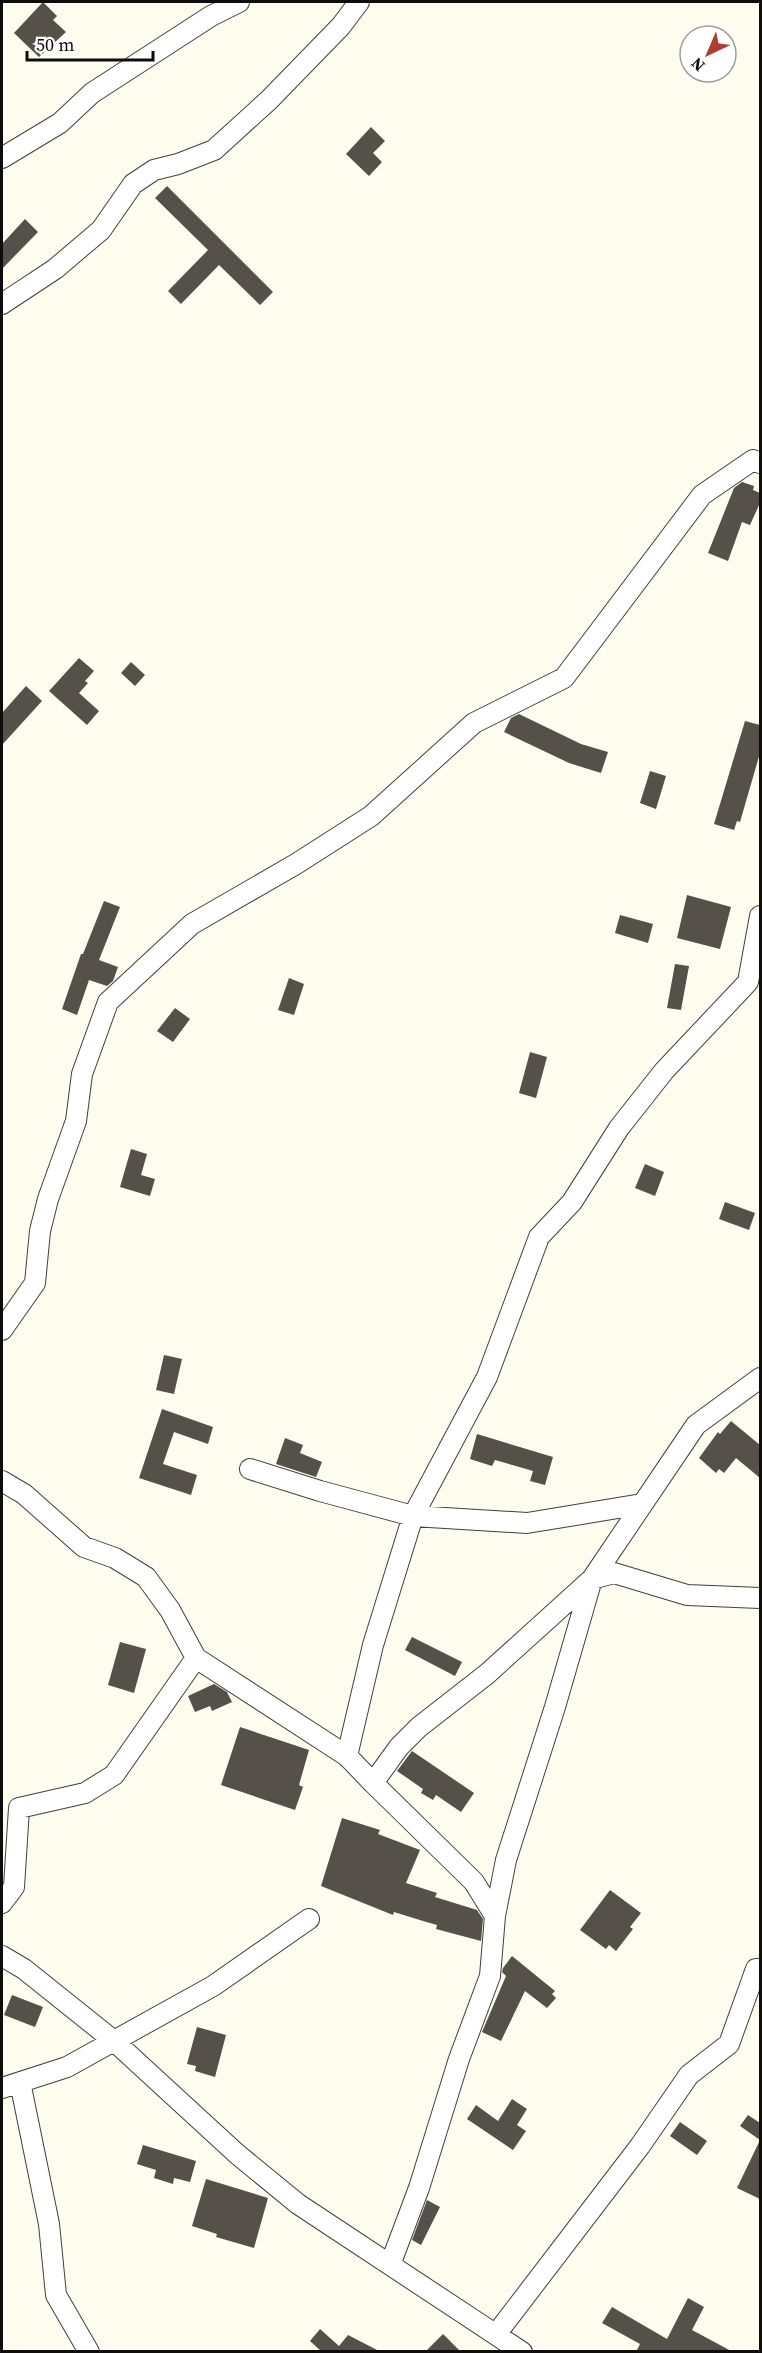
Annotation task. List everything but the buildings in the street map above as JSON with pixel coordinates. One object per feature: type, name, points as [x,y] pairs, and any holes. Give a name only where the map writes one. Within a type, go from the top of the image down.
[{"type":"street","points":[[2,158],[60,123],[92,93],[211,16],[239,2]]},
{"type":"street","points":[[2,304],[55,269],[101,230],[133,184],[154,170],[178,164],[214,150],[269,100],[341,26],[359,2]]},
{"type":"street","points":[[2,1330],[35,1283],[40,1232],[48,1199],[76,1121],[82,1074],[108,1002],[192,924],[296,864],[371,816],[474,723],[564,678],[702,495],[753,460],[760,463]]},
{"type":"street","points":[[346,1756],[373,1645],[413,1516],[487,1377],[539,1237],[572,1202],[619,1128],[664,1071],[748,982],[760,916]]},
{"type":"street","points":[[374,1783],[399,1747],[419,1727],[487,1674],[592,1579],[696,1425],[760,1378]]},
{"type":"street","points":[[250,1469],[413,1516],[527,1523],[642,1504]]},
{"type":"street","points":[[2,1481],[24,1494],[84,1547],[115,1558],[146,1577],[170,1610],[196,1658],[346,1756],[474,1882],[495,1916]]},
{"type":"street","points":[[592,1579],[614,1573],[687,1595],[760,1598]]},
{"type":"street","points":[[390,2265],[419,2187],[459,2059],[490,1976],[495,1916],[506,1860],[555,1707],[592,1579]]},
{"type":"street","points":[[2,1903],[14,1887],[19,1808],[85,1793],[114,1775],[196,1658]]},
{"type":"street","points":[[89,2352],[56,2295],[49,2224],[11,2085],[67,2067],[213,1986],[309,1919]]},
{"type":"street","points":[[2,1956],[24,1969],[114,2041],[237,2154],[298,2204],[497,2333],[522,2352]]},
{"type":"street","points":[[497,2333],[640,2146],[689,2075],[729,2044],[759,1967]]}]
